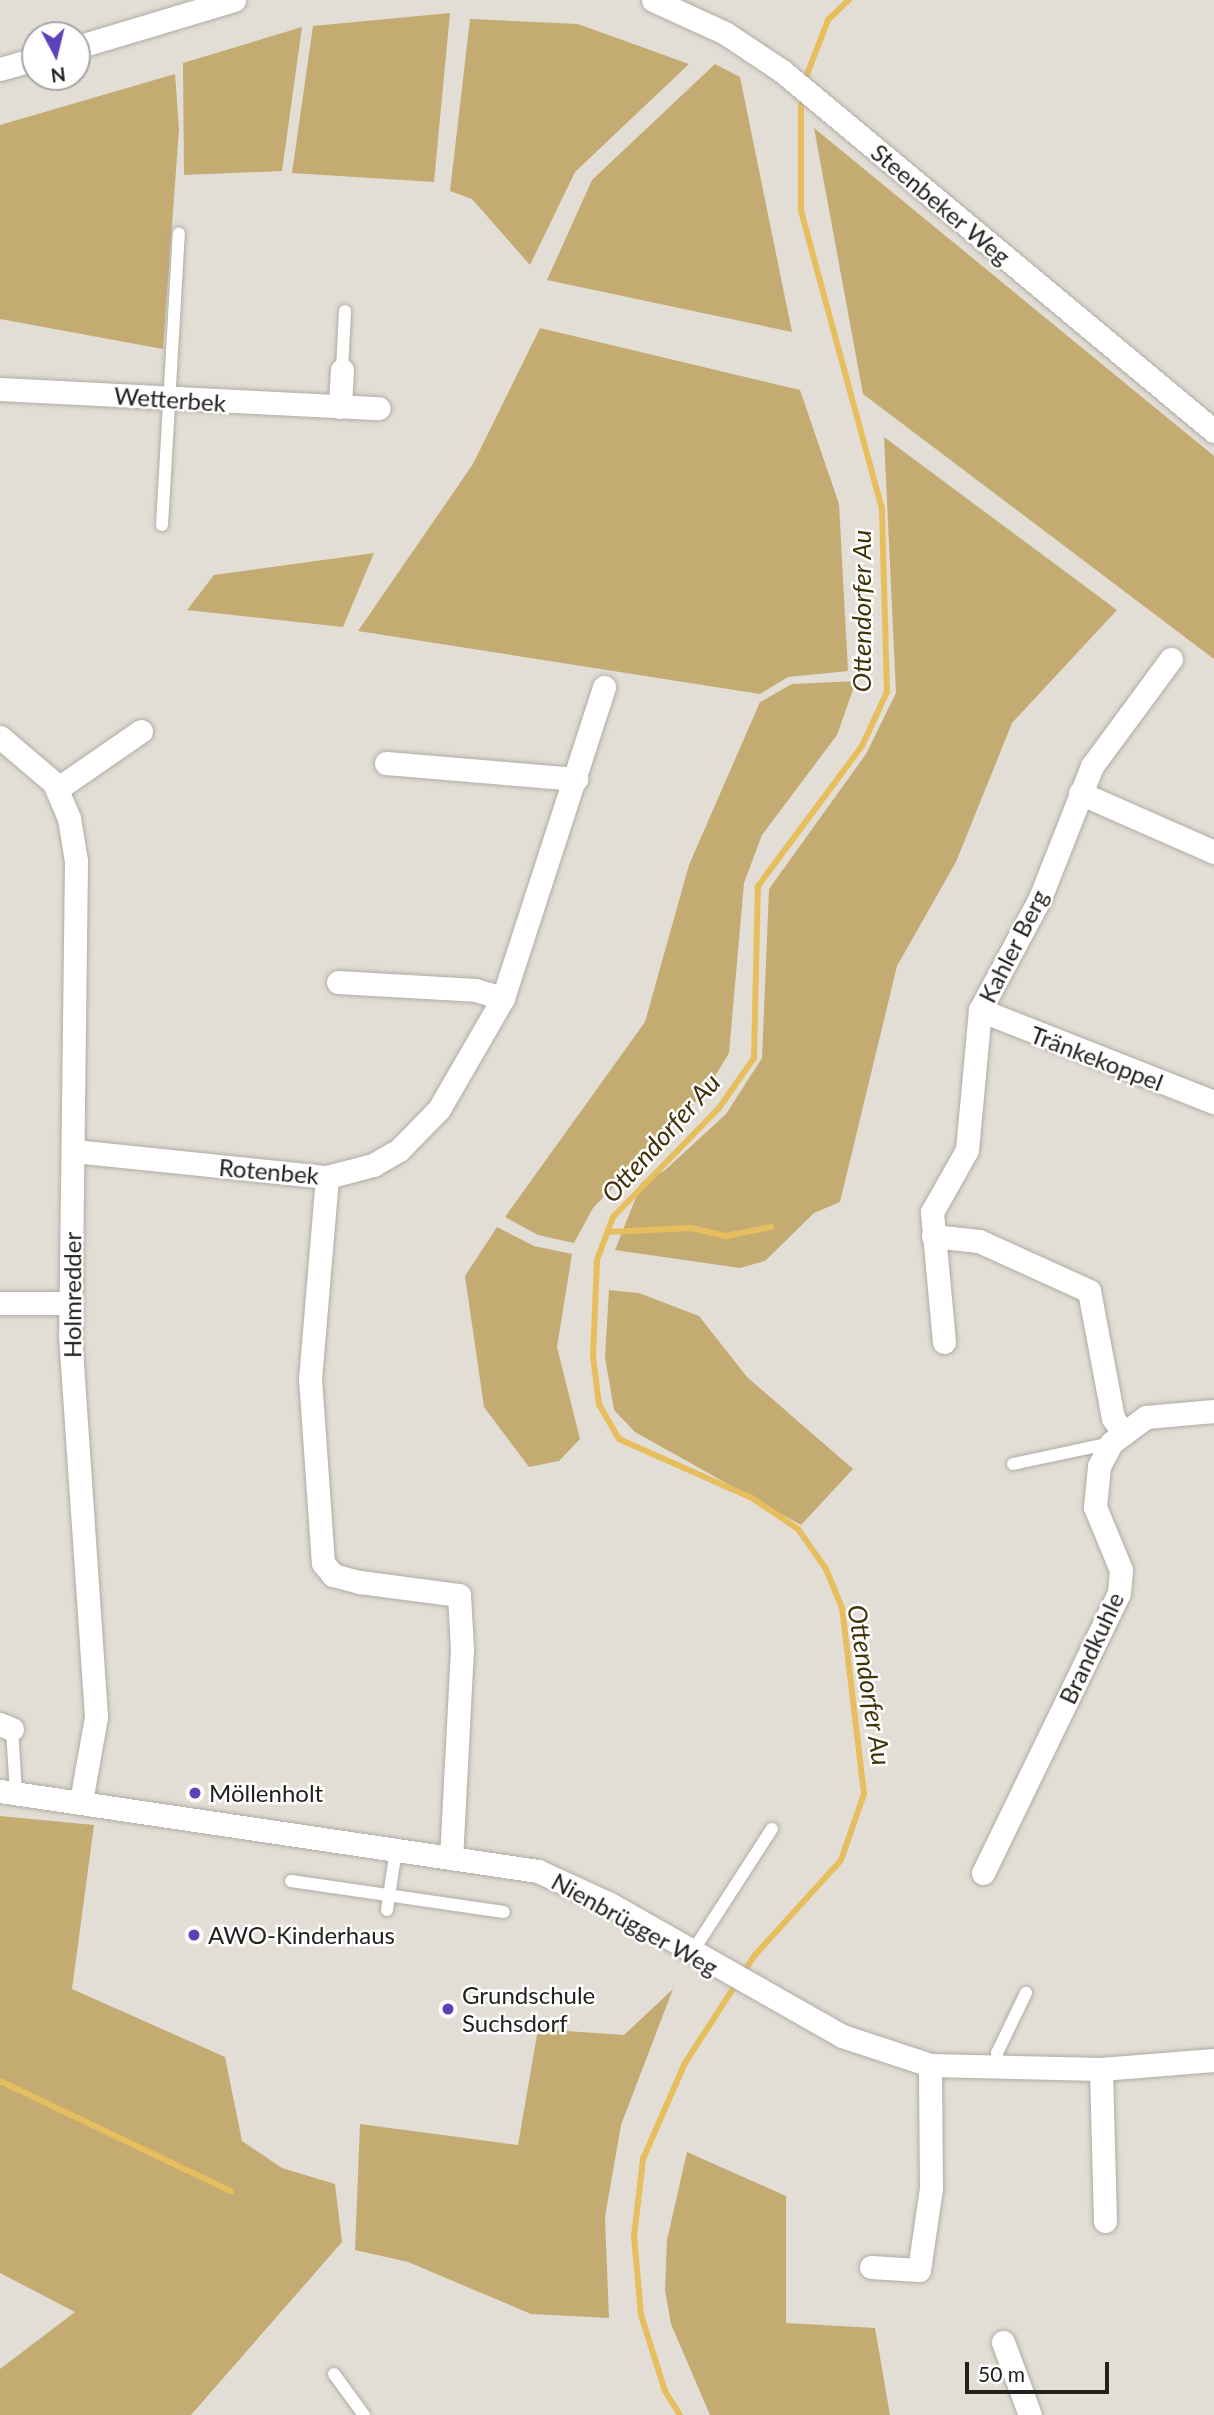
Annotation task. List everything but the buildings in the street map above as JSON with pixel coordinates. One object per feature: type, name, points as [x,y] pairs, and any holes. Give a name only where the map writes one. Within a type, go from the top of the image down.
[{"type":"street","points":[[91,43],[234,0]]},
{"type":"street","name":"Steenbeker Weg","points":[[653,0],[725,33],[819,99],[1214,431]]},
{"type":"street","points":[[0,69],[21,63]]},
{"type":"street","points":[[340,407],[342,370]]},
{"type":"street","name":"Wetterbek","points":[[0,388],[165,400],[379,408]]},
{"type":"street","name":"Kahler Berg","points":[[944,1342],[932,1212],[967,1150],[981,1010],[1040,898],[1092,766],[1171,659]]},
{"type":"street","name":"Rotenbek","points":[[74,1151],[327,1177],[373,1165],[420,1131],[477,1053],[503,998],[604,688]]},
{"type":"street","points":[[57,789],[141,731]]},
{"type":"street","name":"Holmredder","points":[[0,737],[33,759],[57,789],[76,861],[70,1303],[96,1717],[81,1801]]},
{"type":"street","points":[[386,763],[576,779]]},
{"type":"street","points":[[1080,793],[1214,852]]},
{"type":"street","points":[[338,982],[475,990],[503,998]]},
{"type":"street","name":"Tränkekoppel","points":[[981,1010],[1214,1102]]},
{"type":"street","points":[[327,1177],[310,1378],[323,1563],[333,1575],[360,1583],[459,1595],[462,1649],[450,1857]]},
{"type":"street","points":[[933,1236],[979,1241],[1090,1291],[1116,1436],[1174,1410],[1214,1411]]},
{"type":"street","points":[[0,1303],[70,1303]]},
{"type":"street","name":"Brandkuhle","points":[[983,1872],[1119,1593],[1121,1570],[1095,1507],[1100,1466],[1116,1436]]},
{"type":"street","name":"Nienbrügger Weg","points":[[8,1791],[538,1871],[608,1903],[712,1967],[842,2036],[930,2065],[997,2069],[1101,2069],[1214,2060]]},
{"type":"street","points":[[871,2267],[919,2270],[931,2188],[930,2065]]},
{"type":"street","points":[[1101,2069],[1105,2221]]},
{"type":"street","points":[[1003,2342],[1030,2415]]},
{"type":"lane","points":[[162,526],[165,400],[175,352],[179,233]]},
{"type":"lane","points":[[342,370],[345,311]]},
{"type":"lane","points":[[1013,1464],[1116,1436]]},
{"type":"lane","points":[[6,1726],[8,1791]]},
{"type":"lane","points":[[691,1954],[772,1829]]},
{"type":"lane","points":[[387,1910],[396,1850]]},
{"type":"lane","points":[[291,1881],[505,1912]]},
{"type":"lane","points":[[997,2069],[997,2053],[1026,1993]]},
{"type":"lane","points":[[334,2374],[364,2415]]},
{"type":"shaded area","points":[[450,13],[434,182],[292,173],[313,26]]},
{"type":"shaded area","points":[[470,19],[578,24],[689,64],[575,172],[530,265],[472,199],[450,191]]},
{"type":"shaded area","points":[[302,27],[282,171],[184,175],[183,63]]},
{"type":"shaded area","points":[[715,64],[740,77],[792,332],[547,280],[592,180]]},
{"type":"shaded area","points":[[175,74],[179,129],[163,349],[0,319],[0,125]]},
{"type":"shaded area","points":[[814,128],[1214,456],[1214,659],[863,394]]},
{"type":"shaded area","points":[[540,328],[800,390],[839,504],[848,671],[788,677],[760,694],[358,631],[473,464]]},
{"type":"shaded area","points":[[884,437],[1117,610],[1012,723],[956,862],[897,966],[840,1202],[814,1213],[765,1261],[740,1268],[615,1250],[642,1182],[664,1171],[726,1114],[762,1058],[769,889],[866,754],[896,693]]},
{"type":"shaded area","points":[[374,553],[343,627],[187,610],[214,575]]},
{"type":"shaded area","points":[[856,681],[837,735],[762,835],[744,883],[729,1053],[706,1091],[593,1208],[574,1243],[538,1235],[505,1217],[645,1022],[689,865],[760,702],[792,684]]},
{"type":"shaded area","points":[[497,1227],[534,1246],[572,1254],[557,1347],[580,1439],[559,1461],[529,1467],[484,1407],[465,1276]]},
{"type":"shaded area","points":[[609,1290],[639,1293],[699,1316],[747,1377],[853,1469],[801,1525],[635,1432],[614,1410],[605,1357]]},
{"type":"shaded area","points":[[0,1816],[94,1825],[72,1989],[225,2057],[242,2141],[282,2168],[335,2184],[342,2242],[191,2415],[0,2415],[0,2369],[75,2312],[0,2273]]},
{"type":"shaded area","points":[[673,1989],[621,2125],[605,2217],[609,2318],[531,2314],[408,2262],[355,2250],[360,2124],[518,2145],[538,2029],[624,2035]]},
{"type":"shaded area","points":[[687,2152],[786,2196],[786,2323],[875,2328],[890,2415],[710,2415],[671,2324],[665,2290],[667,2240]]},
{"type":"waterway","name":"Ottendorfer Au","points":[[804,82],[828,20],[849,0]]},
{"type":"waterway","name":"Ottendorfer Au","points":[[680,2415],[665,2391],[641,2315],[634,2236],[643,2159],[685,2063],[755,1955],[841,1860],[864,1794],[842,1608],[826,1569],[798,1529],[752,1498],[619,1439],[599,1405],[593,1356],[597,1260],[613,1217],[719,1108],[754,1058],[758,886],[862,746],[887,692],[882,509],[801,210],[801,92]]},
{"type":"waterway","points":[[608,1232],[691,1228],[726,1236],[771,1227]]},
{"type":"waterway","points":[[0,2081],[231,2191]]},
{"type":"place","name":"Möllenholt","points":[[195,1793]]},
{"type":"place","name":"AWO-Kinderhaus","points":[[194,1935]]},
{"type":"place","name":"Grundschule Suchsdorf","points":[[448,2009]]}]
